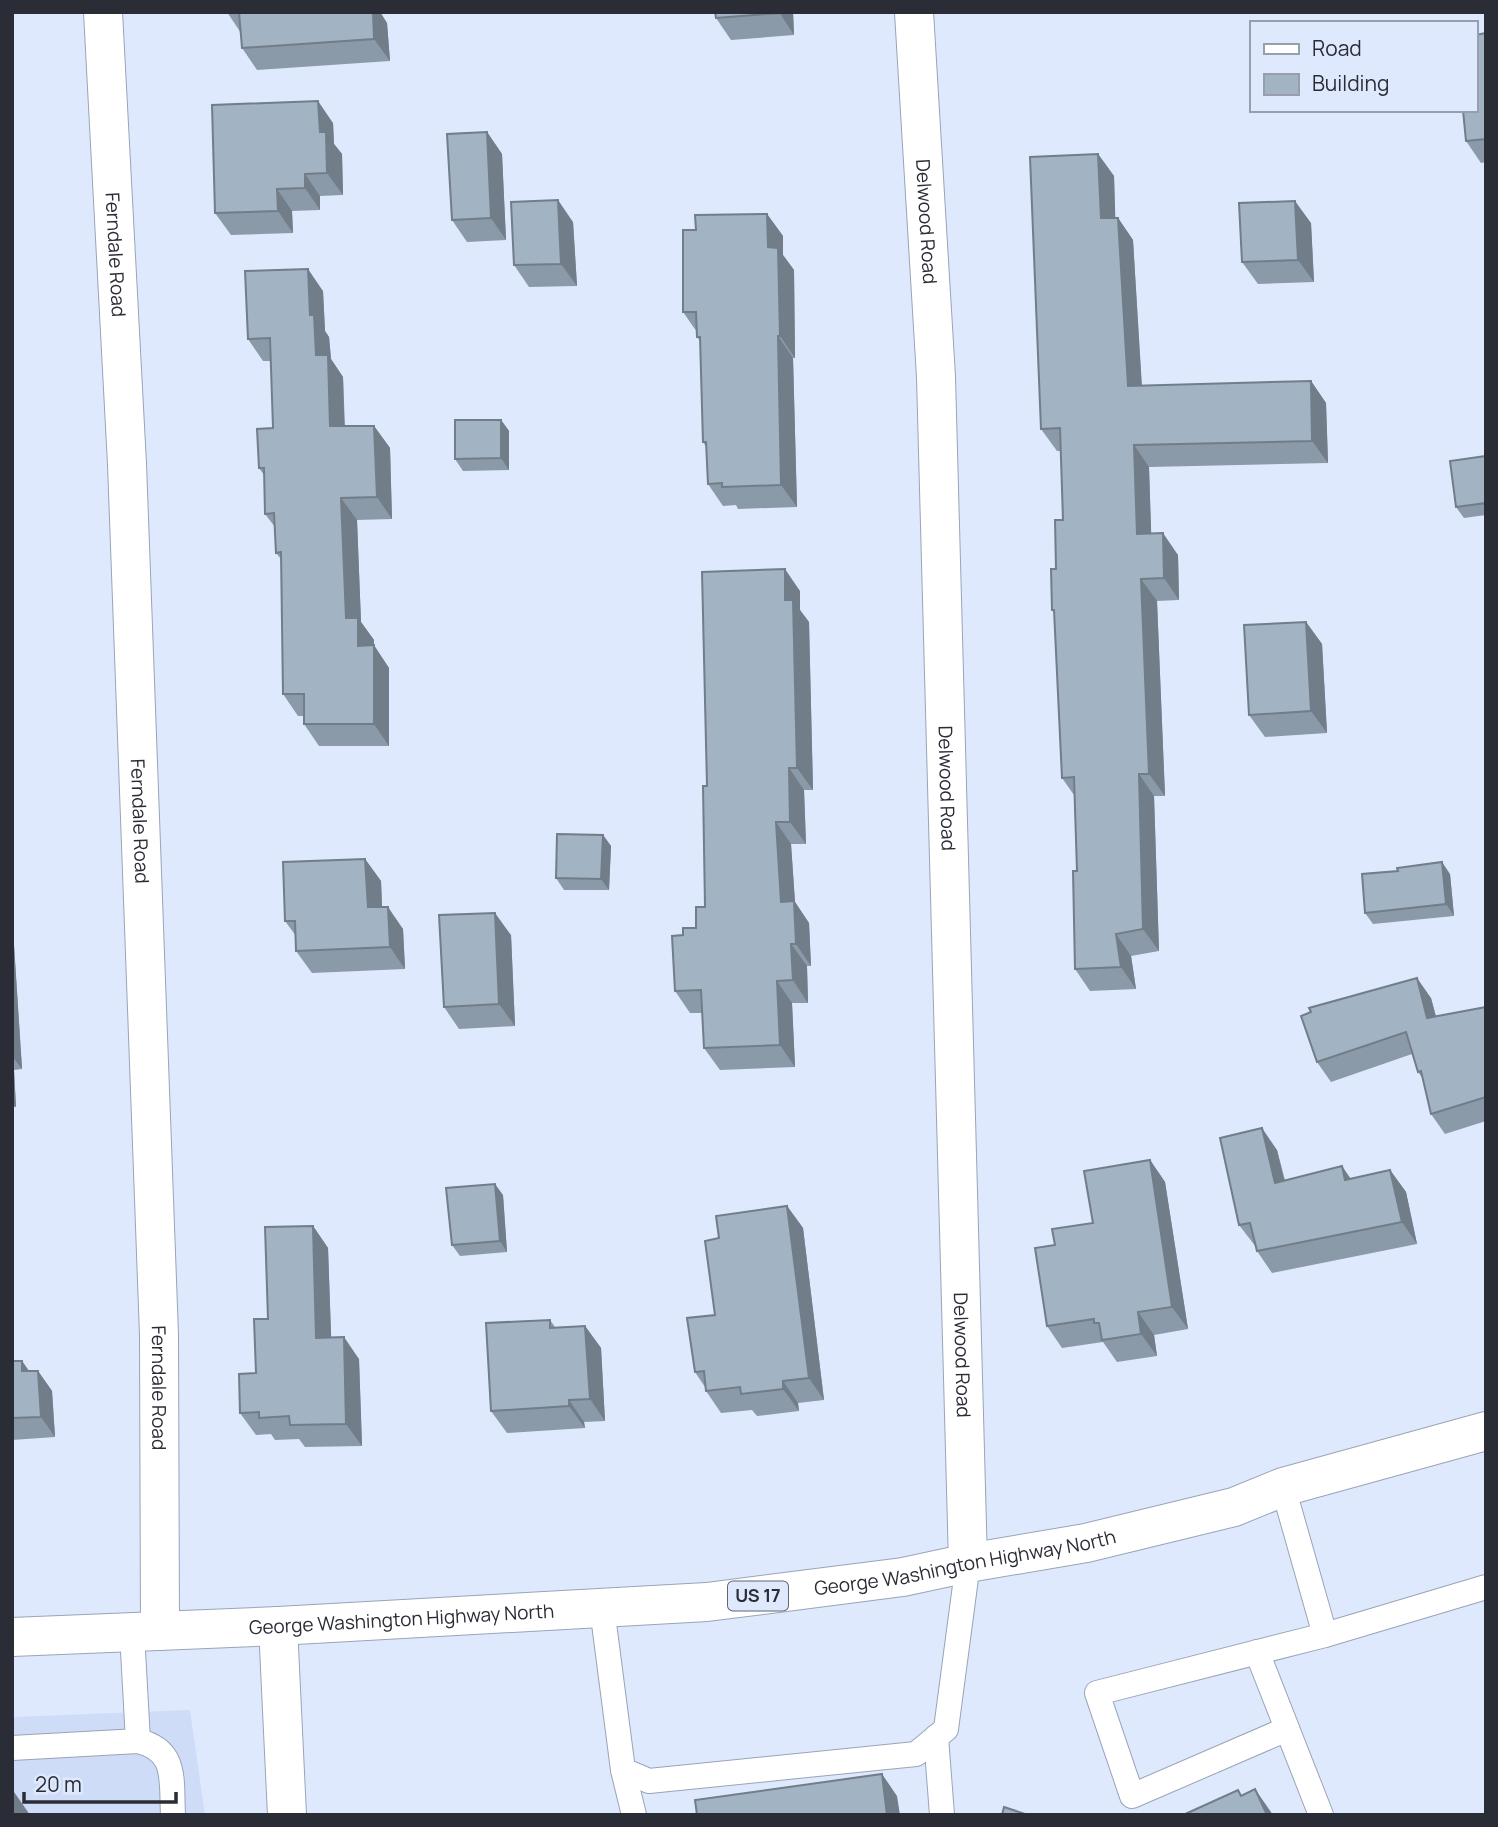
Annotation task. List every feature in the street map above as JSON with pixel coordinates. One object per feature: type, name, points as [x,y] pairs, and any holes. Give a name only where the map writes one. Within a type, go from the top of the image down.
[{"type":"street","name":"Ferndale Road","points":[[103,12],[127,464],[159,1335],[146,1632]]},
{"type":"street","name":"Delwood Road","points":[[914,12],[936,377],[968,1563]]},
{"type":"street","name":"George Washington Highway North","points":[[12,1637],[278,1626],[720,1601],[903,1577],[968,1563],[1086,1544],[1234,1507],[1283,1487],[1486,1431]]},
{"type":"street","points":[[278,1626],[287,1815]]},
{"type":"lane","points":[[1283,1487],[1325,1635]]},
{"type":"lane","points":[[623,1770],[649,1781],[916,1754],[946,1729],[968,1563]]},
{"type":"lane","points":[[1287,1729],[1135,1805],[1097,1693],[1325,1635],[1486,1587]]},
{"type":"lane","points":[[602,1608],[623,1770],[634,1815]]},
{"type":"lane","points":[[138,1741],[146,1632]]},
{"type":"lane","points":[[1257,1653],[1321,1815]]},
{"type":"lane","points":[[936,1737],[942,1815]]},
{"type":"lane","points":[[12,1748],[138,1741],[160,1749],[167,1758],[170,1770],[173,1815]]},
{"type":"shaded area","points":[[190,1710],[205,1815],[12,1815],[12,1717]]},
{"type":"building","points":[[239,12],[373,12],[374,39],[242,48]]},
{"type":"building","points":[[715,12],[779,12],[779,13],[716,18]]},
{"type":"building","points":[[1486,33],[1486,139],[1466,141],[1463,112],[1477,112],[1477,35]]},
{"type":"building","points":[[318,101],[320,132],[326,132],[327,173],[305,174],[305,188],[277,189],[278,211],[215,213],[212,105]]},
{"type":"building","points":[[487,132],[491,218],[452,220],[447,134]]},
{"type":"building","points":[[1098,154],[1101,218],[1118,218],[1128,386],[1311,381],[1312,441],[1134,445],[1137,534],[1163,533],[1164,578],[1141,579],[1149,774],[1139,774],[1143,929],[1116,934],[1121,967],[1075,969],[1073,871],[1077,871],[1074,777],[1062,778],[1052,610],[1051,569],[1056,569],[1055,520],[1063,520],[1060,428],[1041,429],[1030,157]]},
{"type":"building","points":[[558,200],[561,264],[514,265],[511,202]]},
{"type":"building","points":[[1295,201],[1298,260],[1242,262],[1239,203]]},
{"type":"building","points":[[767,214],[768,247],[778,248],[781,485],[722,487],[722,483],[708,484],[706,442],[703,442],[700,337],[697,337],[696,312],[683,312],[683,230],[696,230],[695,215]]},
{"type":"building","points":[[308,269],[310,315],[314,315],[316,355],[328,355],[330,426],[374,426],[377,497],[341,498],[346,618],[358,618],[358,646],[374,645],[374,724],[304,724],[304,694],[283,694],[281,552],[276,553],[274,513],[265,514],[264,468],[259,468],[257,429],[273,428],[270,338],[248,339],[245,271]]},
{"type":"building","points":[[455,420],[501,420],[501,458],[455,459]]},
{"type":"building","points":[[1486,456],[1486,503],[1456,507],[1450,461]]},
{"type":"building","points":[[785,569],[785,600],[793,600],[797,768],[789,768],[790,822],[776,822],[781,902],[794,901],[796,944],[791,944],[793,980],[777,981],[780,1045],[704,1048],[701,990],[675,991],[672,936],[683,935],[683,928],[696,928],[696,907],[705,907],[703,786],[707,786],[702,572]]},
{"type":"building","points":[[1306,622],[1311,711],[1249,715],[1244,625]]},
{"type":"building","points":[[557,834],[603,835],[601,879],[556,878]]},
{"type":"building","points":[[365,859],[368,907],[388,907],[390,947],[296,951],[295,921],[285,921],[283,862]]},
{"type":"building","points":[[1442,862],[1446,904],[1365,913],[1362,874],[1398,871],[1397,868]]},
{"type":"building","points":[[495,913],[499,1004],[444,1007],[439,915]]},
{"type":"building","points":[[1417,978],[1427,1018],[1486,1007],[1486,1097],[1431,1114],[1421,1071],[1418,1072],[1406,1032],[1317,1062],[1301,1016],[1311,1012],[1309,1008]]},
{"type":"building","points":[[1262,1128],[1275,1183],[1342,1166],[1345,1180],[1390,1170],[1402,1222],[1257,1251],[1250,1223],[1239,1225],[1220,1138]]},
{"type":"building","points":[[1150,1160],[1172,1307],[1138,1312],[1141,1334],[1102,1340],[1099,1323],[1094,1323],[1094,1319],[1047,1326],[1035,1248],[1055,1245],[1052,1229],[1093,1223],[1084,1171]]},
{"type":"building","points":[[495,1184],[500,1241],[452,1245],[446,1188]]},
{"type":"building","points":[[787,1206],[809,1378],[783,1381],[783,1389],[741,1394],[740,1387],[706,1391],[704,1371],[695,1372],[687,1318],[715,1315],[705,1241],[719,1238],[716,1216]]},
{"type":"building","points":[[313,1226],[316,1338],[344,1337],[346,1424],[290,1425],[289,1416],[259,1418],[259,1412],[240,1413],[239,1374],[256,1373],[254,1319],[268,1319],[265,1227]]},
{"type":"building","points":[[550,1320],[550,1328],[585,1326],[590,1399],[569,1400],[569,1406],[491,1411],[486,1323]]},
{"type":"building","points":[[12,1361],[22,1361],[22,1371],[38,1371],[41,1417],[12,1418]]},
{"type":"building","points":[[882,1774],[887,1815],[697,1815],[695,1800]]},
{"type":"building","points":[[1255,1789],[1267,1815],[1183,1815],[1238,1790],[1241,1796]]},
{"type":"building","points":[[1004,1807],[1028,1815],[1002,1815]]}]
